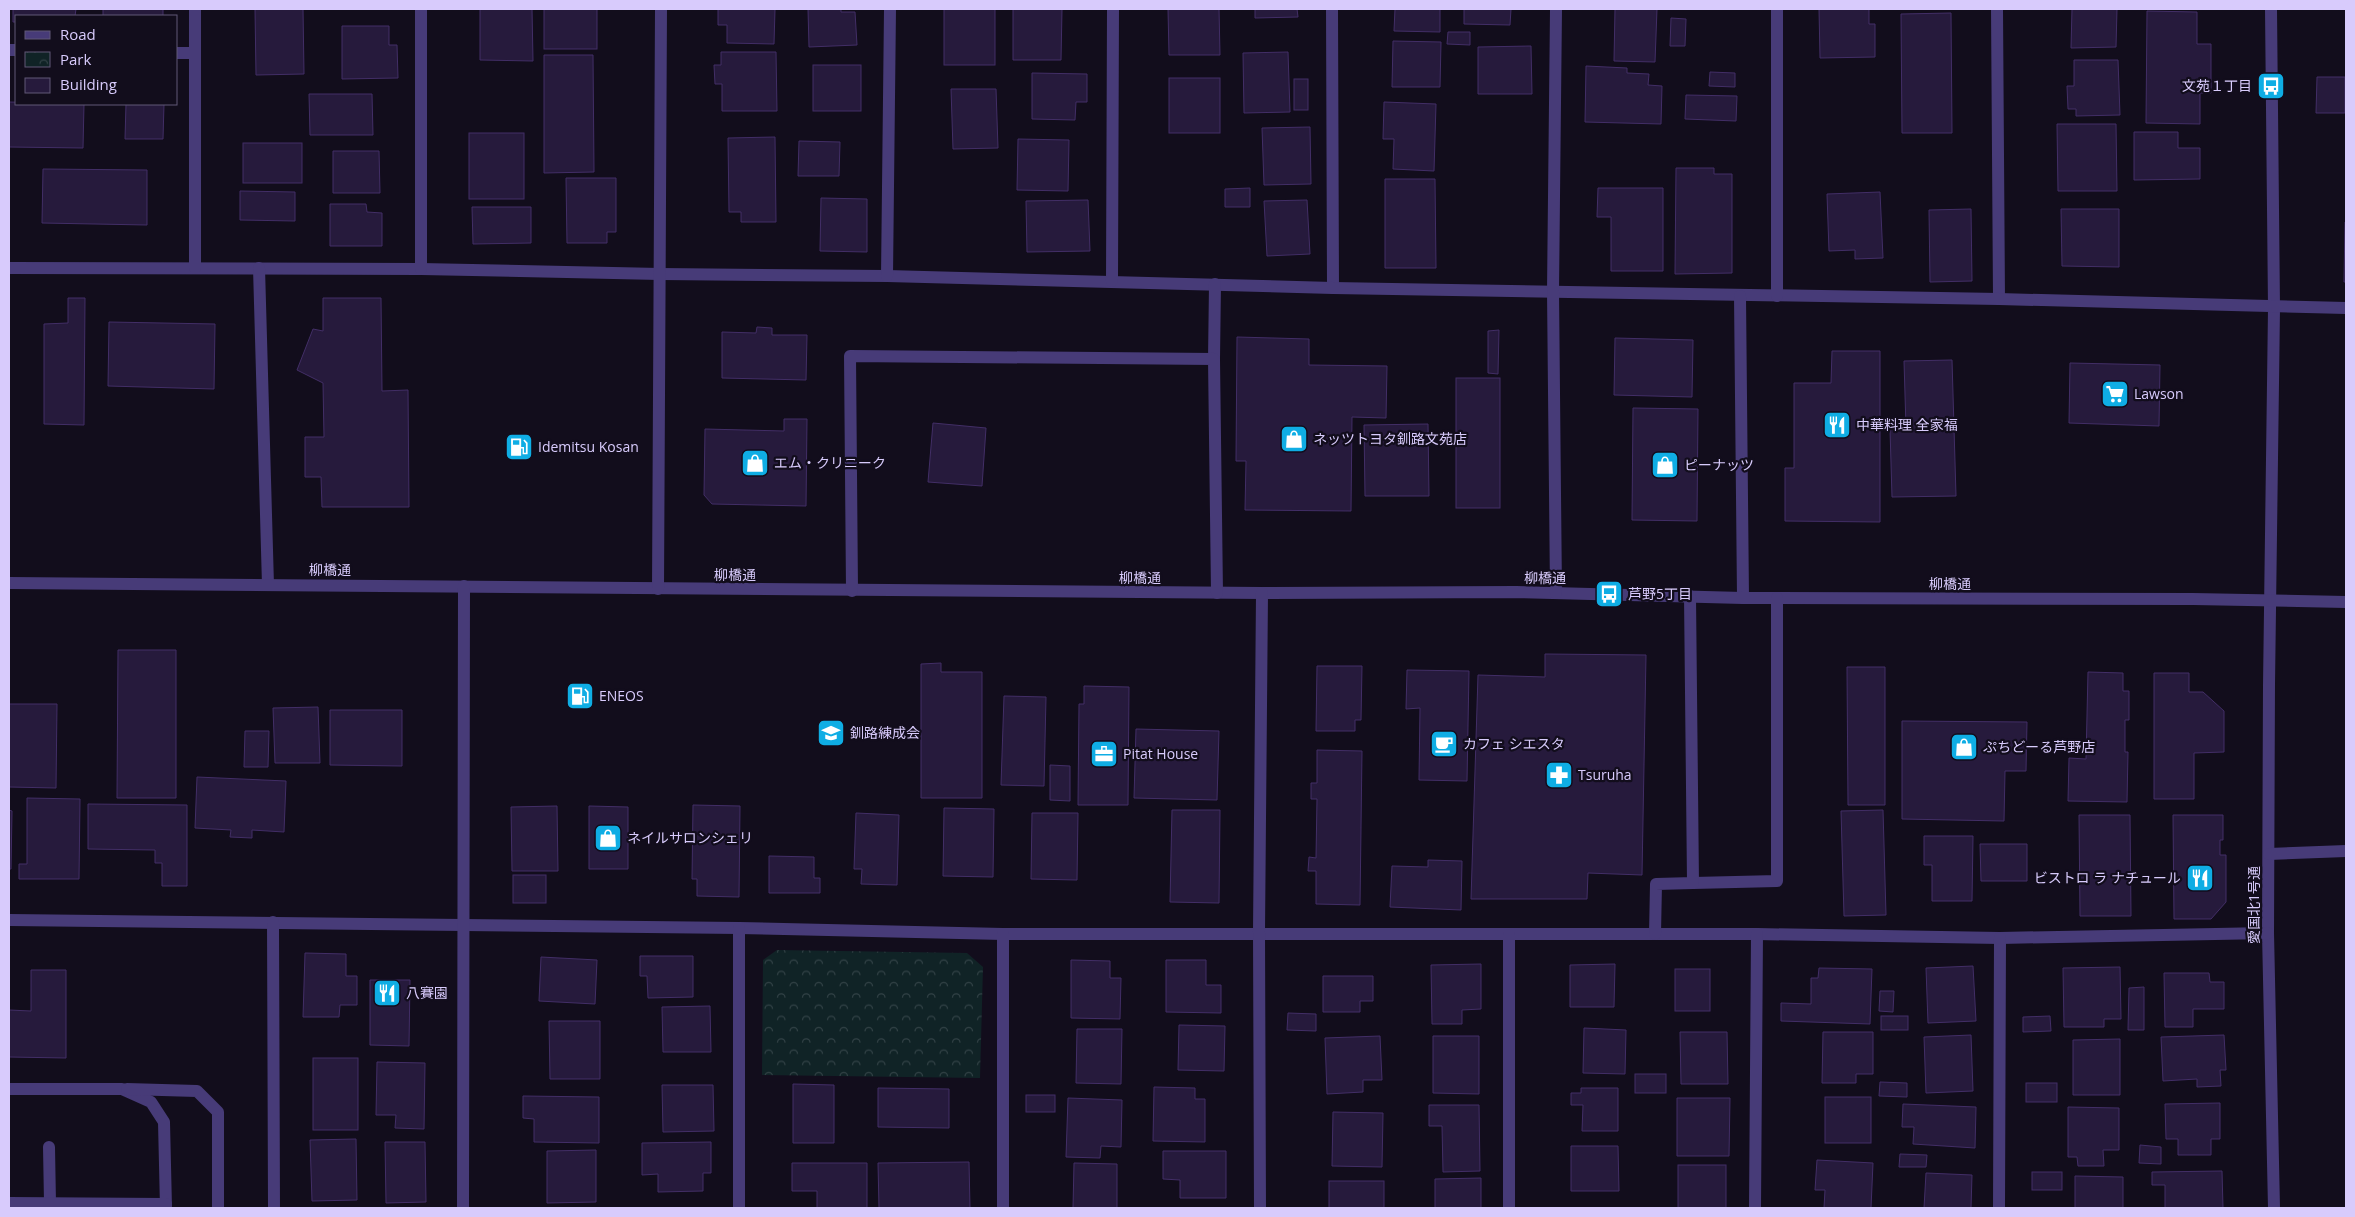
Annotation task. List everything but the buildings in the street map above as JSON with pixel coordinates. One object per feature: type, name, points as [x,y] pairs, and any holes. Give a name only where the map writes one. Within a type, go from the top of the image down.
[{"type":"street","points":[[194,268],[195,9]]},
{"type":"street","points":[[420,269],[421,9]]},
{"type":"street","points":[[658,589],[661,9]]},
{"type":"street","points":[[887,276],[890,9]]},
{"type":"street","points":[[1112,281],[1113,9]]},
{"type":"street","points":[[1332,9],[1333,288]]},
{"type":"street","points":[[1556,9],[1552,291],[1556,593]]},
{"type":"street","points":[[1777,9],[1777,296]]},
{"type":"street","points":[[1997,9],[1999,299]]},
{"type":"street","name":"愛国北1号通","points":[[2271,9],[2274,308],[2268,933],[2274,1208]]},
{"type":"street","points":[[178,53],[195,53]]},
{"type":"street","points":[[9,268],[420,269],[887,276],[1333,288],[1999,299],[2274,308],[2346,308]]},
{"type":"street","points":[[259,268],[268,584]]},
{"type":"street","points":[[1215,284],[1216,593]]},
{"type":"street","points":[[1740,296],[1743,598]]},
{"type":"street","points":[[852,591],[850,356],[1214,359]]},
{"type":"street","name":"柳橋通","points":[[9,583],[852,591],[1556,593],[1743,598],[2193,599],[2346,602]]},
{"type":"street","points":[[463,1208],[464,586]]},
{"type":"street","points":[[1260,1208],[1258,932],[1262,593]]},
{"type":"street","points":[[1690,596],[1693,882]]},
{"type":"street","points":[[1655,934],[1656,884],[1777,881],[1777,598]]},
{"type":"street","points":[[2269,854],[2346,851]]},
{"type":"street","points":[[9,920],[739,928],[1003,934],[1258,932],[1509,935],[1757,934],[2000,938],[2268,933]]},
{"type":"street","points":[[273,922],[274,1208]]},
{"type":"street","points":[[739,928],[739,1208]]},
{"type":"street","points":[[1003,934],[1003,1208]]},
{"type":"street","points":[[1755,1208],[1757,934]]},
{"type":"street","points":[[1509,935],[1509,1208]]},
{"type":"street","points":[[2000,938],[2000,1208]]},
{"type":"street","points":[[9,1089],[197,1091],[218,1112],[218,1208]]},
{"type":"street","points":[[9,1203],[166,1206],[164,1122],[151,1102],[122,1089]]},
{"type":"street","points":[[49,1147],[50,1203]]},
{"type":"green space","points":[[777,950],[967,953],[983,967],[980,1078],[762,1075],[763,960]]},
{"type":"place","name":"文苑１丁目","points":[[2271,86]]},
{"type":"place","name":"Lawson","points":[[2115,394]]},
{"type":"place","name":"中華料理 全家福","points":[[1837,425]]},
{"type":"place","name":"ネッツトヨタ釧路文苑店","points":[[1294,439]]},
{"type":"place","name":"Idemitsu Kosan","points":[[519,447]]},
{"type":"place","name":"エム・クリニーク","points":[[755,463]]},
{"type":"place","name":"ピーナッツ","points":[[1665,465]]},
{"type":"place","name":"芦野5丁目","points":[[1609,594]]},
{"type":"place","name":"ENEOS","points":[[580,696]]},
{"type":"place","name":"釧路練成会","points":[[831,733]]},
{"type":"place","name":"カフェ シエスタ","points":[[1444,744]]},
{"type":"place","name":"ぷちどーる芦野店","points":[[1964,747]]},
{"type":"place","name":"Pitat House","points":[[1104,754]]},
{"type":"place","name":"Tsuruha","points":[[1559,775]]},
{"type":"place","name":"ネイルサロンシェリ","points":[[608,838]]},
{"type":"place","name":"ビストロ ラ ナチュール","points":[[2200,878]]},
{"type":"place","name":"八賽園","points":[[387,993]]}]
